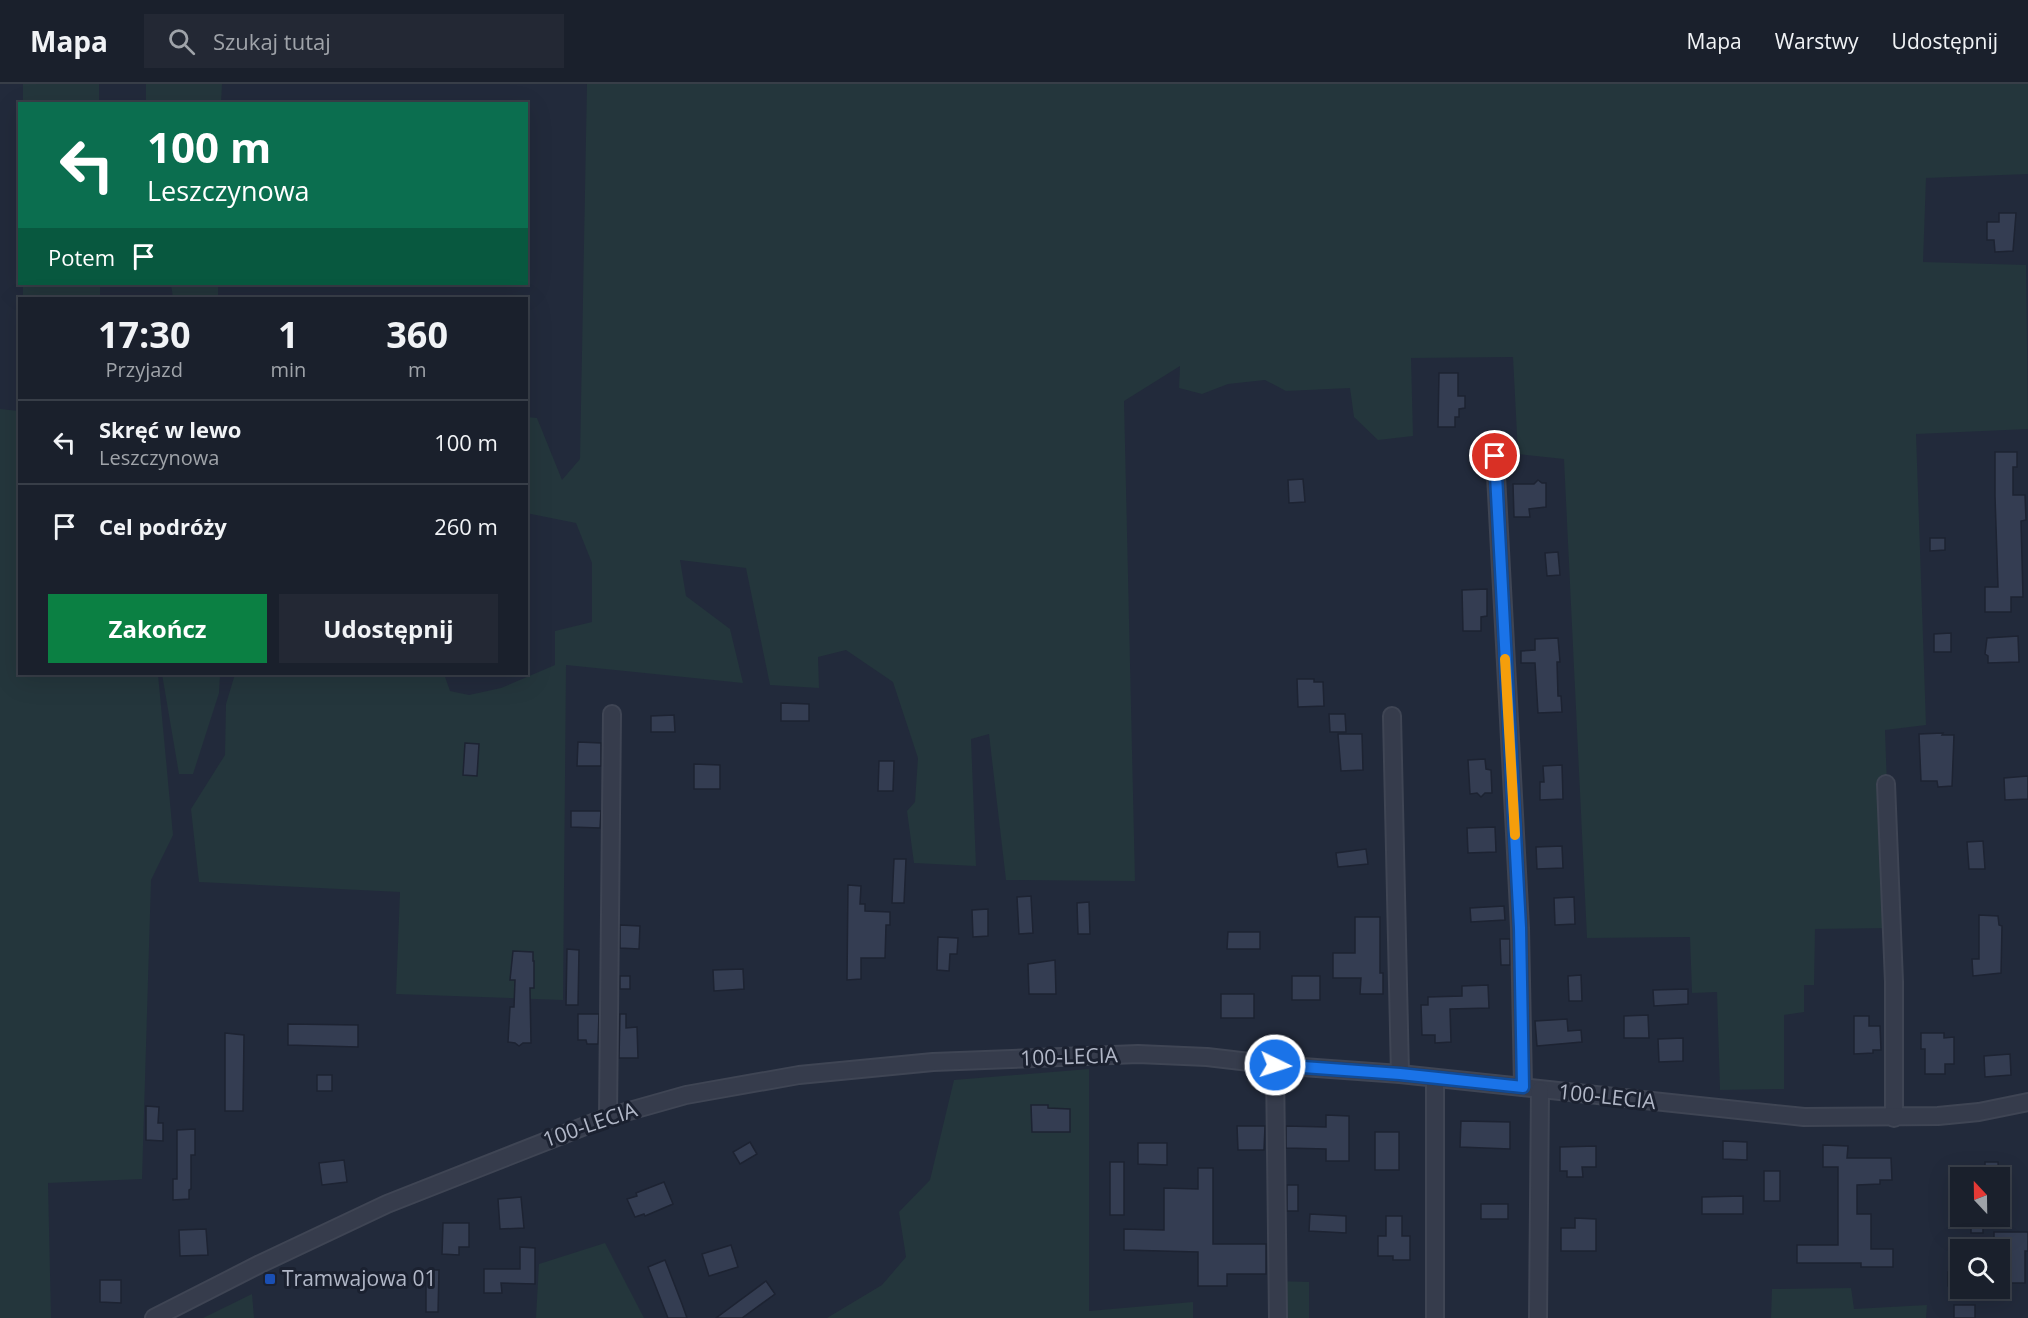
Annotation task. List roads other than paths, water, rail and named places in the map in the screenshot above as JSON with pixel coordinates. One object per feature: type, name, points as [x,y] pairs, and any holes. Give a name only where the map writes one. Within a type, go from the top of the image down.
[{"type":"street","points":[[1495,456],[1520,928],[1523,1087]]},
{"type":"street","points":[[608,1117],[612,714]]},
{"type":"street","points":[[1392,716],[1392,816],[1400,1074]]},
{"type":"street","points":[[1886,784],[1894,982],[1894,1118]]},
{"type":"street","name":"100-LECIA","points":[[154,1318],[260,1264],[387,1204],[608,1117],[686,1095],[799,1075],[933,1062],[1138,1054],[1207,1057],[1275,1065],[1400,1074],[1804,1117],[1894,1118],[1979,1112],[2028,1102]]},
{"type":"street","points":[[1275,1065],[1278,1318]]},
{"type":"street","points":[[1435,1078],[1435,1318]]},
{"type":"street","points":[[1538,1318],[1540,1090]]},
{"type":"place","name":"Tramwajowa 01","points":[[270,1279]]}]
